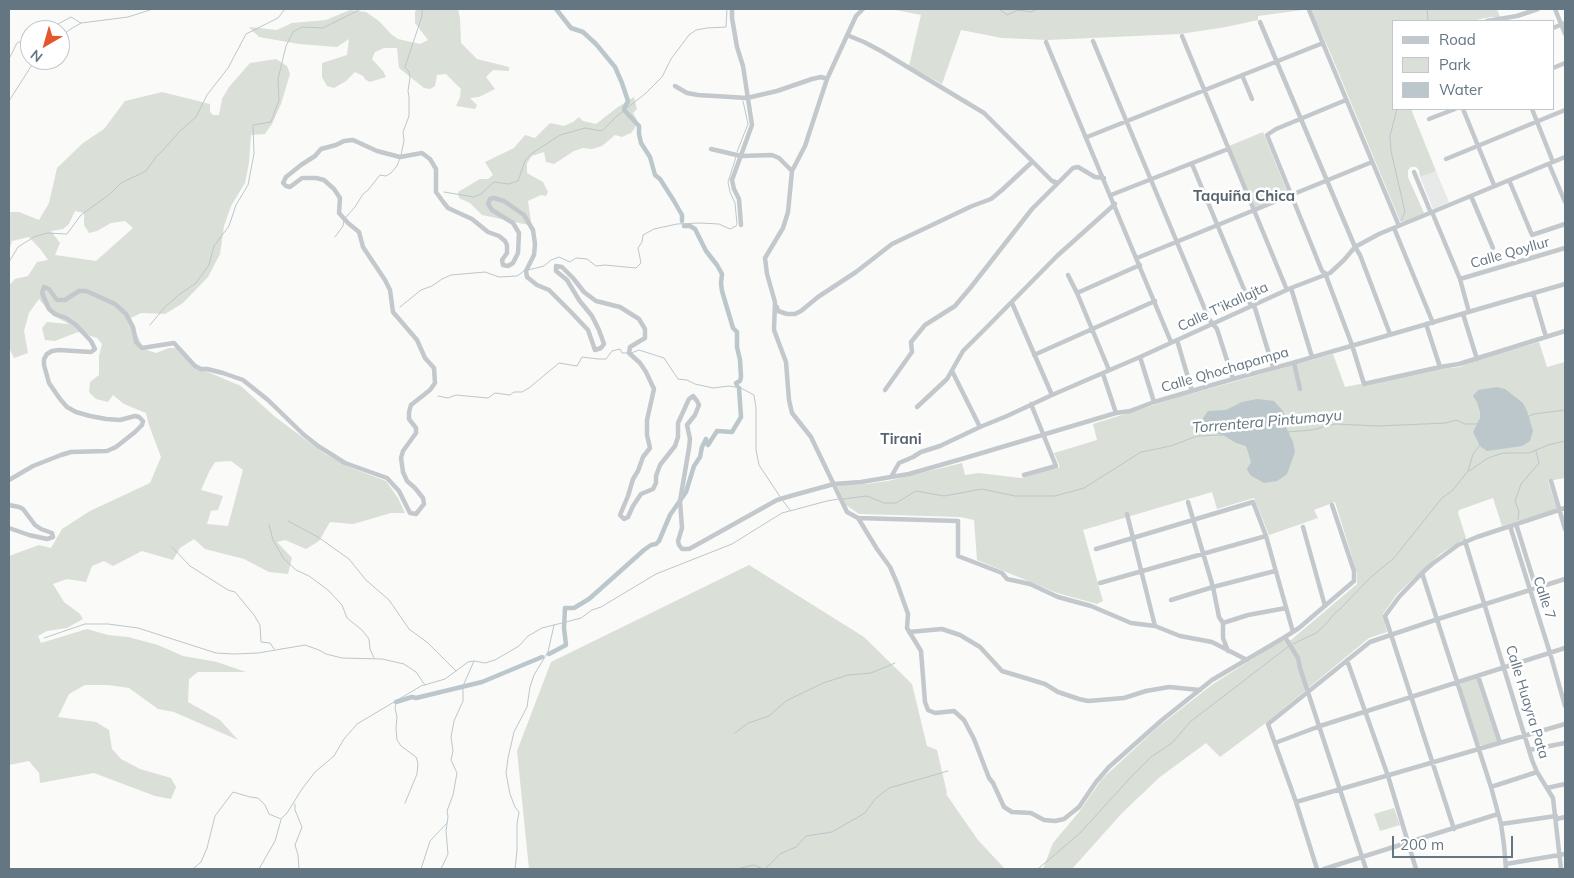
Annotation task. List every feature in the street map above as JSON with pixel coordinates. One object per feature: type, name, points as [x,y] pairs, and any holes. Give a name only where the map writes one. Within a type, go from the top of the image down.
[{"type":"street","points":[[732,9],[732,18],[743,66],[752,125],[732,180],[739,200],[741,225]]},
{"type":"street","points":[[1500,20],[1538,9]]},
{"type":"street","points":[[1555,9],[1563,24],[1565,34]]},
{"type":"street","points":[[860,10],[827,79],[805,146],[792,171],[788,212],[783,228],[765,258],[767,274],[778,311],[787,314],[795,314],[801,311],[892,244],[991,198],[1032,162]]},
{"type":"street","points":[[1309,10],[1372,162],[1433,322]]},
{"type":"street","points":[[1260,22],[1360,255],[1390,334]]},
{"type":"street","points":[[847,35],[881,51],[984,113],[1052,181],[1058,183]]},
{"type":"street","points":[[1182,36],[1228,149],[1289,289],[1312,357]]},
{"type":"street","points":[[1093,41],[1209,319],[1217,329],[1233,379]]},
{"type":"street","points":[[1046,42],[1155,301],[1174,341],[1192,391]]},
{"type":"street","points":[[1087,137],[1323,43]]},
{"type":"street","points":[[1242,75],[1252,99]]},
{"type":"street","points":[[675,86],[687,93],[698,95],[748,98],[778,91],[812,79],[821,77],[827,79]]},
{"type":"street","points":[[1346,100],[1276,128],[1266,135],[1322,271],[1325,273],[1352,345],[1364,384],[1459,364],[1565,331]]},
{"type":"street","points":[[1429,119],[1452,110]]},
{"type":"street","points":[[1463,110],[1494,186]]},
{"type":"street","points":[[1532,110],[1565,202]]},
{"type":"street","points":[[1446,160],[1565,110]]},
{"type":"street","name":"Calle Qhochapampa","points":[[9,480],[33,466],[71,452],[107,451],[116,447],[135,432],[142,426],[143,421],[139,416],[120,420],[90,416],[67,407],[60,398],[50,383],[44,359],[48,354],[59,350],[91,352],[96,349],[76,325],[66,318],[55,314],[50,309],[41,290],[44,287],[49,289],[57,300],[65,300],[79,291],[86,291],[115,304],[126,314],[133,327],[136,342],[142,348],[174,343],[195,366],[243,380],[268,400],[318,446],[345,463],[387,478],[399,490],[410,513],[416,514],[424,504],[423,498],[407,481],[403,472],[401,458],[403,451],[416,433],[416,428],[409,419],[411,405],[430,390],[435,383],[434,368],[425,358],[413,335],[393,312],[390,290],[375,263],[363,247],[359,232],[339,213],[340,198],[334,189],[324,180],[316,178],[302,178],[290,187],[282,183],[286,177],[315,156],[321,149],[344,141],[354,140],[401,158],[422,153],[430,159],[436,169],[436,192],[448,208],[505,240],[507,253],[502,260],[503,265],[508,266],[513,262],[518,253],[519,233],[513,223],[492,210],[488,204],[490,199],[494,198],[504,201],[524,215],[533,230],[535,244],[534,255],[526,270],[527,277],[537,285],[549,290],[572,312],[588,330],[596,350],[604,344],[599,330],[592,316],[579,300],[567,280],[556,271],[556,266],[562,267],[584,292],[596,300],[620,307],[639,319],[645,329],[644,338],[630,347],[629,353],[640,363],[654,389],[647,420],[647,435],[650,448],[632,479],[628,496],[620,515],[624,519],[628,517],[632,506],[641,494],[653,489],[660,465],[675,446],[678,437],[678,423],[689,399],[693,396],[698,401],[698,405],[695,415],[687,426],[690,439],[680,501],[682,528],[678,541],[682,549],[689,549],[700,544],[777,500],[835,486],[909,474],[1565,284]]},
{"type":"street","points":[[711,149],[741,156],[766,154],[779,158],[792,171]]},
{"type":"street","points":[[1111,195],[1228,149]]},
{"type":"street","name":"Calle T'ikallajta","points":[[891,477],[899,463],[1325,273],[1330,273],[1355,247],[1379,234],[1565,157]]},
{"type":"street","points":[[1137,258],[1372,162]]},
{"type":"street","points":[[1192,164],[1252,306],[1274,367]]},
{"type":"street","points":[[885,390],[912,352],[911,342],[925,325],[955,306],[1032,209],[1073,168],[1078,167],[1094,177],[1104,178]]},
{"type":"street","points":[[1414,172],[1460,279],[1477,359]]},
{"type":"street","points":[[1509,180],[1532,235],[1565,224]]},
{"type":"street","points":[[1471,196],[1493,248]]},
{"type":"street","points":[[917,407],[947,379],[963,351],[1057,256],[1115,204]]},
{"type":"street","name":"Calle Qoyllur","points":[[1460,279],[1565,248]]},
{"type":"street","points":[[1077,293],[1140,265]]},
{"type":"street","points":[[1068,275],[1108,370]]},
{"type":"street","points":[[1533,293],[1546,337]]},
{"type":"street","points":[[1034,356],[1155,301]]},
{"type":"street","points":[[775,302],[774,330],[786,362],[792,413],[810,438],[847,512],[858,518],[958,521],[958,556],[1002,573],[1007,579],[1030,584],[1058,597],[1090,606],[1130,623],[1155,626],[1180,636],[1212,642],[1247,660]]},
{"type":"street","points":[[1012,303],[1052,395]]},
{"type":"street","points":[[1426,324],[1440,367]]},
{"type":"street","points":[[1140,357],[1154,402]]},
{"type":"street","points":[[1294,363],[1300,389]]},
{"type":"street","points":[[952,370],[980,427]]},
{"type":"street","points":[[1102,374],[1116,413]]},
{"type":"street","points":[[1024,475],[1056,466],[1031,404]]},
{"type":"street","points":[[1551,481],[1565,529]]},
{"type":"street","points":[[1188,502],[1214,587],[1219,617],[1223,623],[1224,638],[1228,651]]},
{"type":"street","points":[[1096,548],[1253,502],[1266,536],[1293,632]]},
{"type":"street","points":[[9,505],[22,509],[35,525],[52,533],[53,537],[47,539],[23,534],[9,528]]},
{"type":"street","points":[[858,518],[890,567],[897,583],[908,614],[909,632],[921,651],[925,702],[928,710],[935,713],[954,711],[964,720],[1004,807],[1012,812],[1031,813],[1050,821],[1064,820],[1079,807],[1109,767],[1162,720],[1212,680],[1285,638],[1354,582],[1354,574],[1332,505]]},
{"type":"street","points":[[1454,829],[1385,616],[1399,597],[1422,573],[1464,541],[1565,508]]},
{"type":"street","points":[[1127,514],[1155,626]]},
{"type":"street","name":"Calle 7","points":[[1516,524],[1536,588]]},
{"type":"street","name":"Calle 7","points":[[1510,526],[1565,706]]},
{"type":"street","points":[[1303,527],[1326,606]]},
{"type":"street","points":[[1100,583],[1266,536]]},
{"type":"street","name":"Calle Huayra Pata","points":[[1464,541],[1529,750],[1537,772],[1553,798],[1561,869]]},
{"type":"street","points":[[1171,600],[1275,571]]},
{"type":"street","points":[[1422,573],[1491,787],[1501,824],[1506,867],[1522,861],[1565,854]]},
{"type":"street","points":[[1317,869],[1296,802],[1268,724],[1370,642],[1565,579]]},
{"type":"street","points":[[1223,623],[1248,615],[1286,608]]},
{"type":"street","points":[[909,632],[942,629],[960,634],[980,647],[1002,671],[1045,684],[1058,692],[1079,699],[1124,698],[1146,691],[1169,687],[1200,690]]},
{"type":"street","points":[[1285,638],[1298,658],[1366,869]]},
{"type":"street","points":[[1275,743],[1320,726],[1565,648]]},
{"type":"street","points":[[1347,660],[1388,776],[1416,869]]},
{"type":"street","points":[[1478,676],[1500,743]]},
{"type":"street","points":[[1296,802],[1565,724]]},
{"type":"street","points":[[1529,750],[1565,742]]},
{"type":"street","points":[[1491,787],[1537,772]]},
{"type":"street","points":[[1547,788],[1565,784]]},
{"type":"street","points":[[1324,869],[1498,814]]},
{"type":"street","points":[[1501,824],[1565,817]]},
{"type":"street","points":[[1522,861],[1523,869]]},
{"type":"shaded area","points":[[1436,171],[1449,202],[1433,209],[1420,177]]},
{"type":"green space","points":[[417,9],[458,9],[461,43],[477,59],[509,67],[509,71],[493,70],[486,77],[495,89],[479,97],[470,98],[477,105],[475,109],[456,106],[461,89],[446,74],[437,75],[435,86],[430,89],[424,88],[399,68],[397,48],[384,48],[375,52],[372,59],[386,77],[370,82],[355,72],[346,81],[334,88],[327,86],[322,77],[322,63],[347,55],[349,39],[337,47],[299,44],[259,37],[249,27],[277,30],[292,23],[326,20],[350,10],[366,12],[379,21],[398,39],[420,44],[428,40],[415,23],[415,12]]},
{"type":"green space","points":[[891,9],[1310,9],[1258,16],[1258,20],[1180,34],[1047,40],[1002,38],[961,30],[942,84],[909,66],[921,15]]},
{"type":"green space","points":[[1310,9],[1497,9],[1500,17],[1476,20],[1392,20],[1392,110],[1411,110],[1436,171],[1420,177],[1419,170],[1416,167],[1411,167],[1408,170],[1408,177],[1424,213],[1403,222],[1400,221],[1330,52]]},
{"type":"green space","points":[[276,59],[287,66],[290,74],[281,104],[272,124],[265,134],[251,135],[245,183],[231,206],[224,226],[220,254],[208,277],[183,303],[165,314],[141,313],[129,319],[142,345],[147,350],[156,353],[169,348],[178,348],[196,367],[241,386],[274,416],[325,454],[349,467],[386,481],[398,498],[405,513],[391,513],[353,524],[330,522],[319,541],[306,549],[285,540],[277,542],[292,558],[288,574],[269,572],[244,559],[205,549],[194,539],[180,548],[173,560],[142,551],[113,566],[104,561],[92,566],[86,582],[67,579],[53,584],[64,602],[80,614],[83,619],[67,628],[47,631],[38,636],[41,643],[87,629],[158,645],[183,656],[217,662],[246,672],[198,672],[189,679],[188,702],[220,720],[238,740],[174,712],[158,709],[129,688],[108,685],[85,685],[69,694],[58,717],[96,722],[109,730],[112,749],[121,759],[140,769],[171,778],[176,787],[171,799],[155,796],[94,773],[40,783],[39,773],[29,761],[9,765],[9,556],[39,545],[51,548],[62,529],[90,511],[150,483],[161,457],[146,413],[124,404],[113,395],[108,402],[96,399],[89,392],[90,382],[99,375],[99,356],[102,344],[97,338],[78,332],[55,341],[45,340],[42,328],[47,322],[69,324],[52,315],[39,299],[29,313],[24,331],[28,353],[14,358],[9,348],[9,285],[15,279],[28,276],[37,262],[48,260],[29,237],[12,241],[9,251],[9,212],[19,212],[39,220],[49,203],[57,168],[83,143],[104,129],[125,101],[162,92],[210,104],[210,112],[213,115],[219,115],[222,99],[229,87],[250,63]],"holes":[[[75,211],[84,213],[84,225],[89,233],[111,223],[125,221],[133,228],[96,261],[55,255],[60,243],[51,231],[63,229],[69,224]],[[231,461],[243,470],[228,526],[207,524],[211,511],[218,510],[223,496],[201,490],[215,462]]]},
{"type":"green space","points":[[634,97],[637,109],[633,113],[637,120],[635,128],[631,133],[622,137],[615,135],[602,146],[574,151],[554,164],[546,162],[544,152],[532,156],[527,163],[527,173],[543,182],[548,192],[546,196],[541,195],[528,201],[531,221],[529,225],[482,215],[470,203],[459,198],[458,192],[480,179],[488,179],[493,175],[485,162],[514,148],[525,135],[535,138],[550,123],[564,126],[579,117],[583,121],[596,124]]},
{"type":"green space","points":[[1263,132],[1288,194],[1255,208],[1229,146]]},
{"type":"green space","points":[[1539,342],[1547,367],[1565,362],[1565,478],[1548,481],[1557,509],[1502,526],[1493,498],[1459,510],[1458,513],[1466,538],[1440,554],[1397,594],[1383,614],[1387,632],[1369,638],[1267,722],[1220,757],[1206,743],[1160,777],[1122,813],[1072,869],[1043,869],[1053,843],[1079,812],[1102,779],[1158,727],[1213,684],[1281,641],[1291,640],[1357,584],[1357,573],[1335,502],[1314,510],[1318,518],[1269,535],[1254,498],[1217,509],[1212,492],[1083,530],[1103,601],[1097,604],[1057,593],[977,560],[974,520],[960,517],[859,514],[846,505],[837,485],[888,481],[962,463],[965,475],[978,473],[1021,478],[1060,467],[1054,453],[1097,440],[1093,424],[1176,398],[1333,354],[1345,387],[1360,384],[1366,386],[1430,370],[1460,367],[1475,360]]},
{"type":"green space","points":[[749,565],[864,637],[912,684],[927,746],[937,750],[946,794],[978,840],[1005,869],[529,869],[517,751],[551,662]]},
{"type":"green space","points":[[1478,678],[1498,742],[1482,746],[1479,744],[1460,687],[1462,683]]},
{"type":"green space","points":[[1394,808],[1400,825],[1380,831],[1374,814]]},
{"type":"water","points":[[1497,387],[1505,389],[1523,403],[1533,431],[1530,441],[1522,446],[1487,451],[1480,446],[1473,432],[1480,418],[1480,412],[1473,396],[1478,390]]},
{"type":"water","points":[[1257,399],[1274,401],[1283,411],[1286,427],[1293,442],[1295,452],[1287,474],[1277,481],[1264,483],[1250,475],[1247,469],[1251,462],[1246,446],[1236,443],[1223,435],[1204,430],[1201,421],[1208,411],[1226,410],[1242,402]]},
{"type":"waterway","points":[[70,29],[81,23],[128,17],[153,9]]},
{"type":"waterway","points":[[9,262],[18,247],[34,237],[47,233],[67,234],[81,215],[110,194],[121,183],[146,171],[179,132],[196,117],[207,95],[228,68],[246,34],[278,18],[285,9]]},
{"type":"waterway","points":[[150,325],[164,308],[196,283],[209,265],[214,246],[229,226],[236,205],[248,185],[254,154],[253,125],[271,122],[279,100],[278,79],[286,46],[293,32],[302,27],[323,28],[361,9]]},
{"type":"waterway","points":[[401,155],[404,141],[403,132],[409,116],[408,91],[410,78],[409,72],[405,67],[422,16],[422,9]]},
{"type":"waterway","points":[[556,9],[571,28],[583,32],[596,44],[615,67],[628,101],[624,109]]},
{"type":"waterway","points":[[444,192],[474,197],[481,194],[494,182],[508,184],[518,181],[525,161],[531,154],[560,135],[585,128],[602,131],[662,77],[671,59],[689,35],[696,30],[726,27],[727,9]]},
{"type":"waterway","points":[[999,9],[1007,15],[1018,10],[1031,12],[1038,9]]},
{"type":"waterway","points":[[1427,9],[1428,20]]},
{"type":"waterway","points":[[65,20],[71,17],[81,23]]},
{"type":"waterway","points":[[9,59],[17,43],[20,42]]},
{"type":"waterway","points":[[9,101],[29,70]]},
{"type":"waterway","points":[[737,152],[748,124],[743,101]]},
{"type":"waterway","points":[[1397,110],[1390,136],[1391,151],[1405,212],[1401,221]]},
{"type":"waterway","points":[[625,111],[639,126],[641,143],[650,157],[655,175],[660,179],[674,201],[682,215],[682,221]]},
{"type":"waterway","points":[[528,270],[544,266],[551,260],[559,257],[570,262],[576,258],[587,259],[596,266],[636,268],[641,263],[638,248],[642,242],[643,235],[654,229],[677,224],[700,223],[719,224],[730,229],[736,226],[735,203],[728,182],[736,157]]},
{"type":"waterway","points":[[346,217],[380,175],[386,176],[391,173],[397,166],[400,158]]},
{"type":"waterway","points":[[335,237],[343,226],[344,220]]},
{"type":"waterway","points":[[684,226],[690,226],[695,229],[706,251],[722,274],[722,291],[733,328],[737,332],[741,377],[740,381],[736,383],[737,385]]},
{"type":"waterway","points":[[400,307],[421,290],[451,275],[485,272],[499,277],[517,276],[524,271]]},
{"type":"waterway","points":[[438,396],[448,398],[456,395],[488,398],[495,393],[510,395],[529,388],[559,363],[577,366],[582,357],[606,359],[612,351],[620,349],[622,353],[627,353]]},
{"type":"waterway","points":[[631,353],[639,350],[664,358],[678,379],[713,388],[729,386],[741,388],[754,395],[756,408],[756,450],[759,465],[781,498]]},
{"type":"waterway","points":[[549,654],[566,645],[564,628],[565,608],[574,608],[589,599],[644,550],[659,541],[670,515],[686,492],[694,466],[700,457],[706,439],[708,445],[717,431],[732,432],[741,417],[739,388]]},
{"type":"waterway","name":"Torrentera Pintumayu","points":[[1527,417],[1534,414],[1565,410]]},
{"type":"waterway","name":"Torrentera Pintumayu","points":[[1287,432],[1312,430],[1335,424],[1378,426],[1446,423],[1456,420],[1465,424],[1478,424]]},
{"type":"waterway","name":"Torrentera Pintumayu","points":[[843,499],[867,496],[884,503],[896,503],[916,491],[944,496],[982,489],[1015,496],[1055,496],[1084,488],[1141,452],[1171,446],[1197,436],[1223,435]]},
{"type":"waterway","points":[[1469,471],[1488,458],[1503,453],[1529,453],[1548,445],[1565,441]]},
{"type":"waterway","points":[[1293,644],[1316,633],[1371,577],[1394,558],[1442,498],[1452,491],[1468,471],[1473,454],[1480,445]]},
{"type":"waterway","points":[[1518,519],[1519,512],[1515,501],[1521,484],[1539,463],[1536,451]]},
{"type":"waterway","name":"Torrentera Pintumayu","points":[[566,622],[581,618],[656,574],[732,544],[782,513],[839,499]]},
{"type":"waterway","points":[[783,501],[790,510]]},
{"type":"waterway","points":[[288,521],[318,537],[349,559],[366,580],[389,600],[409,629],[428,643],[456,671]]},
{"type":"waterway","points":[[269,525],[273,540],[284,559],[296,570],[309,576],[328,590],[342,605],[347,618],[362,630],[369,639],[370,649],[374,658]]},
{"type":"waterway","points":[[172,547],[190,566],[228,590],[235,592],[260,625],[261,642],[270,643],[274,649]]},
{"type":"waterway","name":"Torrentera Pintumayu","points":[[193,869],[201,862],[207,848],[215,816],[233,792],[258,798],[265,805],[269,814],[281,819],[315,772],[334,756],[344,739],[357,724],[421,686],[445,679],[468,662],[485,663],[495,660],[519,646],[528,636],[542,628],[562,623]]},
{"type":"waterway","points":[[44,638],[85,624],[108,624],[138,628],[216,653],[258,653],[305,645],[326,654],[342,658],[382,659],[404,664],[416,672],[425,685]]},
{"type":"waterway","points":[[515,869],[519,812],[510,794],[506,773],[508,758],[514,732],[527,707],[534,675],[548,652],[554,625]]},
{"type":"waterway","points":[[1038,869],[1080,833],[1130,778],[1151,757],[1172,743],[1190,722],[1289,646]]},
{"type":"waterway","points":[[396,702],[482,682],[542,657]]},
{"type":"waterway","points":[[463,686],[474,661]]},
{"type":"waterway","points":[[735,733],[748,723],[769,716],[786,701],[823,683],[848,675],[871,673],[895,663]]},
{"type":"waterway","points":[[441,869],[448,854],[447,811],[453,795],[457,773],[451,760],[453,751],[451,737],[454,721],[463,701],[463,689]]},
{"type":"waterway","points":[[396,703],[397,740],[401,746],[416,757],[418,763],[417,774],[405,803]]},
{"type":"waterway","points":[[765,869],[780,854],[796,847],[806,836],[832,832],[865,813],[875,799],[889,788],[948,771]]},
{"type":"waterway","points":[[295,804],[295,810],[302,827],[295,845],[299,869]]},
{"type":"waterway","points":[[259,869],[275,841],[281,820]]},
{"type":"waterway","points":[[421,869],[430,841],[447,823]]},
{"type":"waterway","points":[[737,869],[754,865],[763,869]]},
{"type":"district","name":"Taquiña Chica","points":[[1244,196]]},
{"type":"district","name":"Tirani","points":[[901,439]]}]
